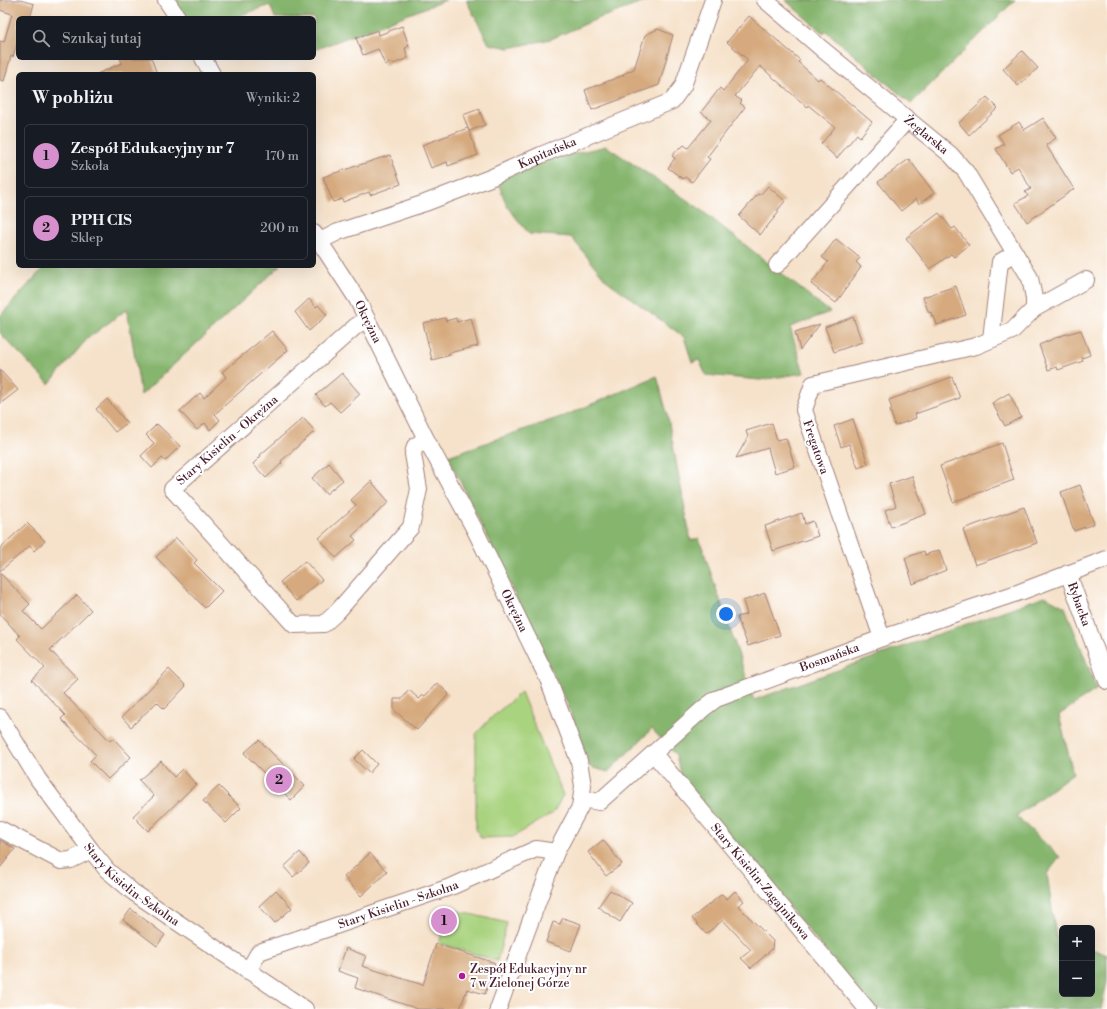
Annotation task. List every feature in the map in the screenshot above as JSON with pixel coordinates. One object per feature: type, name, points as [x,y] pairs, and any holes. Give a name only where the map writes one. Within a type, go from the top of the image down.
[{"type":"street","points":[[166,0],[177,16]]},
{"type":"street","name":"Kapitańska","points":[[317,237],[338,232],[425,203],[490,178],[541,155],[672,101],[683,86],[713,0]]},
{"type":"street","name":"Żeglarska","points":[[765,0],[822,49],[908,119],[950,155],[966,172],[1030,278],[1034,298],[1034,309]]},
{"type":"street","points":[[204,60],[211,72]]},
{"type":"street","points":[[777,265],[908,119]]},
{"type":"street","name":"Okrężna","points":[[317,237],[357,299],[426,439],[476,532],[548,679],[579,762],[582,778],[582,799],[577,814],[556,852],[498,1009]]},
{"type":"street","points":[[991,340],[1000,262],[1015,253]]},
{"type":"street","name":"Fregatowa","points":[[882,638],[804,410],[806,400],[813,384],[976,346],[1012,331],[1034,309],[1086,280]]},
{"type":"street","name":"Stary Kisielin - Okrężna","points":[[367,319],[350,331],[172,489],[294,625],[324,624],[337,612],[411,527],[419,489],[413,454],[414,446],[426,439]]},
{"type":"street","name":"Bosmańska","points":[[582,799],[599,802],[704,708],[716,700],[882,638],[1020,592],[1107,559]]},
{"type":"street","name":"Rybacka","points":[[1068,573],[1107,681]]},
{"type":"street","name":"Stary Kisielin-Szkolna","points":[[0,717],[38,778],[107,870],[119,881],[305,1009]]},
{"type":"street","name":"Stary Kisielin-Zagajnikowa","points":[[654,754],[867,1009]]},
{"type":"street","points":[[0,829],[61,861],[70,860],[91,850]]},
{"type":"street","name":"Stary Kisielin - Szkolna","points":[[248,971],[260,952],[453,886],[536,848],[556,852]]},
{"type":"green space","points":[[167,0],[446,0],[316,49],[316,16],[274,16],[270,5],[238,16],[170,16]]},
{"type":"green space","points":[[466,0],[650,0],[597,19],[551,39],[509,48],[489,44]]},
{"type":"green space","points":[[785,0],[1015,0],[911,104],[826,31],[823,33]]},
{"type":"green space","points":[[606,146],[696,206],[830,312],[790,327],[804,373],[760,380],[706,375],[699,360],[692,362],[684,337],[606,280],[571,237],[529,234],[507,206],[495,175],[509,169]]},
{"type":"green space","points":[[43,268],[278,268],[141,395],[127,309],[87,339],[49,384],[0,333],[0,316]]},
{"type":"green space","points":[[657,376],[667,413],[691,541],[699,538],[754,700],[1045,596],[1065,607],[1097,689],[1059,715],[1073,773],[1016,816],[1060,857],[1047,874],[1056,937],[1059,938],[1059,997],[1095,997],[1095,950],[1107,955],[1107,982],[1101,1009],[874,1009],[681,778],[676,755],[652,729],[608,772],[590,767],[567,703],[448,456],[569,414]]},
{"type":"green space","points":[[521,692],[563,795],[553,813],[513,837],[481,838],[476,829],[476,734],[492,717]]},
{"type":"green space","points":[[450,909],[507,923],[497,961],[439,943]]},
{"type":"building","points":[[0,0],[20,0],[34,4],[31,16],[16,16],[16,46],[13,57],[11,56],[4,81],[0,80],[0,41],[4,42],[12,14],[0,10]]},
{"type":"building","points":[[749,16],[800,60],[798,62],[818,80],[820,78],[872,122],[860,137],[857,134],[837,158],[821,144],[835,127],[808,105],[807,107],[760,66],[735,96],[742,101],[740,103],[745,107],[707,157],[710,159],[692,182],[685,177],[683,179],[668,168],[675,158],[672,156],[680,147],[681,148],[684,145],[688,148],[711,120],[701,112],[720,88],[723,91],[748,60],[727,42]]},
{"type":"building","points":[[402,26],[409,46],[405,48],[408,58],[393,64],[392,62],[385,65],[378,49],[363,55],[356,38],[378,30],[379,35]]},
{"type":"building","points":[[658,29],[673,35],[659,85],[592,110],[585,90],[624,75],[623,74],[634,69],[645,35]]},
{"type":"building","points":[[1022,51],[1038,68],[1018,86],[1003,69]]},
{"type":"building","points":[[121,60],[152,60],[156,72],[102,72],[122,63]]},
{"type":"building","points":[[987,97],[998,108],[969,135],[959,123]]},
{"type":"building","points":[[479,109],[485,125],[469,131],[463,115]]},
{"type":"building","points":[[1043,118],[1056,138],[1046,145],[1074,189],[1027,222],[1015,203],[1028,196],[1025,192],[1031,189],[1018,167],[1010,172],[996,149],[1004,144],[998,135],[1019,122],[1024,130]]},
{"type":"building","points":[[468,128],[478,155],[448,166],[447,162],[431,168],[422,145]]},
{"type":"building","points":[[390,155],[401,184],[370,195],[369,192],[343,202],[342,199],[333,202],[323,177]]},
{"type":"building","points":[[909,159],[934,193],[919,204],[916,199],[901,211],[878,182]]},
{"type":"building","points":[[768,186],[785,201],[777,211],[779,212],[760,235],[739,216],[758,194],[760,195]]},
{"type":"building","points":[[939,213],[952,229],[955,227],[969,245],[954,257],[951,254],[930,269],[906,238]]},
{"type":"building","points":[[836,239],[860,258],[856,262],[861,267],[836,303],[811,284],[828,262],[822,257]]},
{"type":"building","points":[[956,286],[966,315],[937,325],[934,316],[932,317],[931,312],[929,313],[923,297]]},
{"type":"building","points":[[309,299],[316,307],[318,305],[327,315],[309,331],[295,312]]},
{"type":"building","points":[[853,317],[862,342],[834,352],[825,327]]},
{"type":"building","points":[[445,318],[446,321],[456,318],[457,322],[471,318],[478,346],[449,353],[450,355],[432,360],[423,323]]},
{"type":"building","points":[[820,324],[800,350],[795,332]]},
{"type":"building","points":[[1081,330],[1090,355],[1082,358],[1083,361],[1058,370],[1057,367],[1048,370],[1039,345],[1060,336]]},
{"type":"building","points":[[272,331],[288,350],[215,414],[220,420],[210,430],[205,423],[197,430],[180,411],[200,393],[204,398],[226,377],[222,372]]},
{"type":"building","points":[[0,370],[18,390],[0,404]]},
{"type":"building","points":[[342,373],[360,394],[340,412],[330,402],[325,406],[316,395]]},
{"type":"building","points":[[952,377],[960,398],[915,414],[916,418],[895,426],[890,410],[892,410],[889,400]]},
{"type":"building","points":[[1009,393],[1021,417],[1005,426],[992,403]]},
{"type":"building","points":[[107,399],[127,423],[115,432],[96,409]]},
{"type":"building","points":[[303,418],[315,431],[281,461],[282,463],[266,478],[253,464],[261,456],[260,455]]},
{"type":"building","points":[[853,419],[868,464],[858,468],[849,444],[841,447],[834,426]]},
{"type":"building","points":[[772,423],[777,440],[786,438],[795,467],[775,473],[768,448],[736,458],[748,437],[746,431]]},
{"type":"building","points":[[157,424],[180,446],[165,461],[162,458],[152,468],[141,456],[154,443],[146,435]]},
{"type":"building","points":[[1002,443],[1014,480],[953,502],[940,466]]},
{"type":"building","points":[[329,463],[343,480],[326,494],[312,478]]},
{"type":"building","points":[[912,476],[926,514],[891,527],[885,510],[896,506],[889,484]]},
{"type":"building","points":[[371,481],[389,502],[352,536],[356,540],[336,558],[319,538],[356,505],[351,500]]},
{"type":"building","points":[[1080,485],[1094,524],[1074,531],[1061,492]]},
{"type":"building","points":[[1024,507],[1037,543],[975,565],[963,529]]},
{"type":"building","points":[[802,513],[805,524],[813,521],[818,536],[773,551],[765,526]]},
{"type":"building","points":[[27,523],[45,541],[34,551],[30,546],[0,571],[0,548]]},
{"type":"building","points":[[176,538],[197,560],[194,563],[222,591],[205,608],[156,557]]},
{"type":"building","points":[[939,550],[946,570],[913,584],[905,558],[924,551],[925,555]]},
{"type":"building","points":[[305,561],[322,580],[296,601],[280,582]]},
{"type":"building","points":[[0,573],[30,604],[23,611],[41,629],[77,595],[91,610],[50,650],[78,679],[63,693],[110,741],[113,738],[131,757],[108,779],[90,761],[96,755],[61,719],[65,715],[32,680],[45,668],[17,639],[20,636],[0,614]]},
{"type":"building","points":[[765,593],[780,635],[748,646],[737,617],[747,614],[743,601]]},
{"type":"building","points":[[169,669],[186,686],[164,709],[157,702],[131,727],[122,717]]},
{"type":"building","points":[[437,683],[449,694],[417,730],[394,710],[394,699],[402,699],[409,690],[419,699],[423,695],[425,696]]},
{"type":"building","points":[[259,740],[305,786],[291,800],[244,753]]},
{"type":"building","points":[[363,750],[377,764],[369,773],[354,759]]},
{"type":"building","points":[[161,761],[174,777],[182,769],[196,784],[148,831],[133,816],[154,796],[139,780]]},
{"type":"building","points":[[219,786],[241,808],[226,823],[203,801]]},
{"type":"building","points":[[0,840],[15,849],[0,868]]},
{"type":"building","points":[[603,840],[622,864],[606,876],[588,852]]},
{"type":"building","points":[[300,852],[309,863],[293,877],[284,867]]},
{"type":"building","points":[[370,853],[387,872],[361,896],[344,877]]},
{"type":"building","points":[[276,890],[292,908],[275,923],[259,906]]},
{"type":"building","points":[[610,890],[632,903],[620,922],[598,907]]},
{"type":"building","points":[[735,891],[744,901],[738,906],[773,941],[772,949],[751,968],[741,958],[751,950],[723,920],[706,934],[692,918],[722,894],[727,899]]},
{"type":"building","points":[[131,909],[165,935],[157,946],[123,920]]},
{"type":"building","points":[[563,918],[581,924],[571,951],[546,942],[553,922],[560,924]]},
{"type":"building","name":"Zespół Edukacyjny nr 7 w Zielonej Górze","points":[[436,944],[495,963],[485,994],[467,989],[460,1009],[418,1009],[355,988],[358,978],[338,971],[346,948],[366,956],[362,966],[423,985]]},
{"type":"place","name":"PPH CIS","points":[[279,780]]},
{"type":"place","name":"Zespół Edukacyjny nr 7","points":[[444,921]]},
{"type":"place","name":"Zespół Edukacyjny nr 7 w Zielonej Górze","points":[[462,976]]}]
